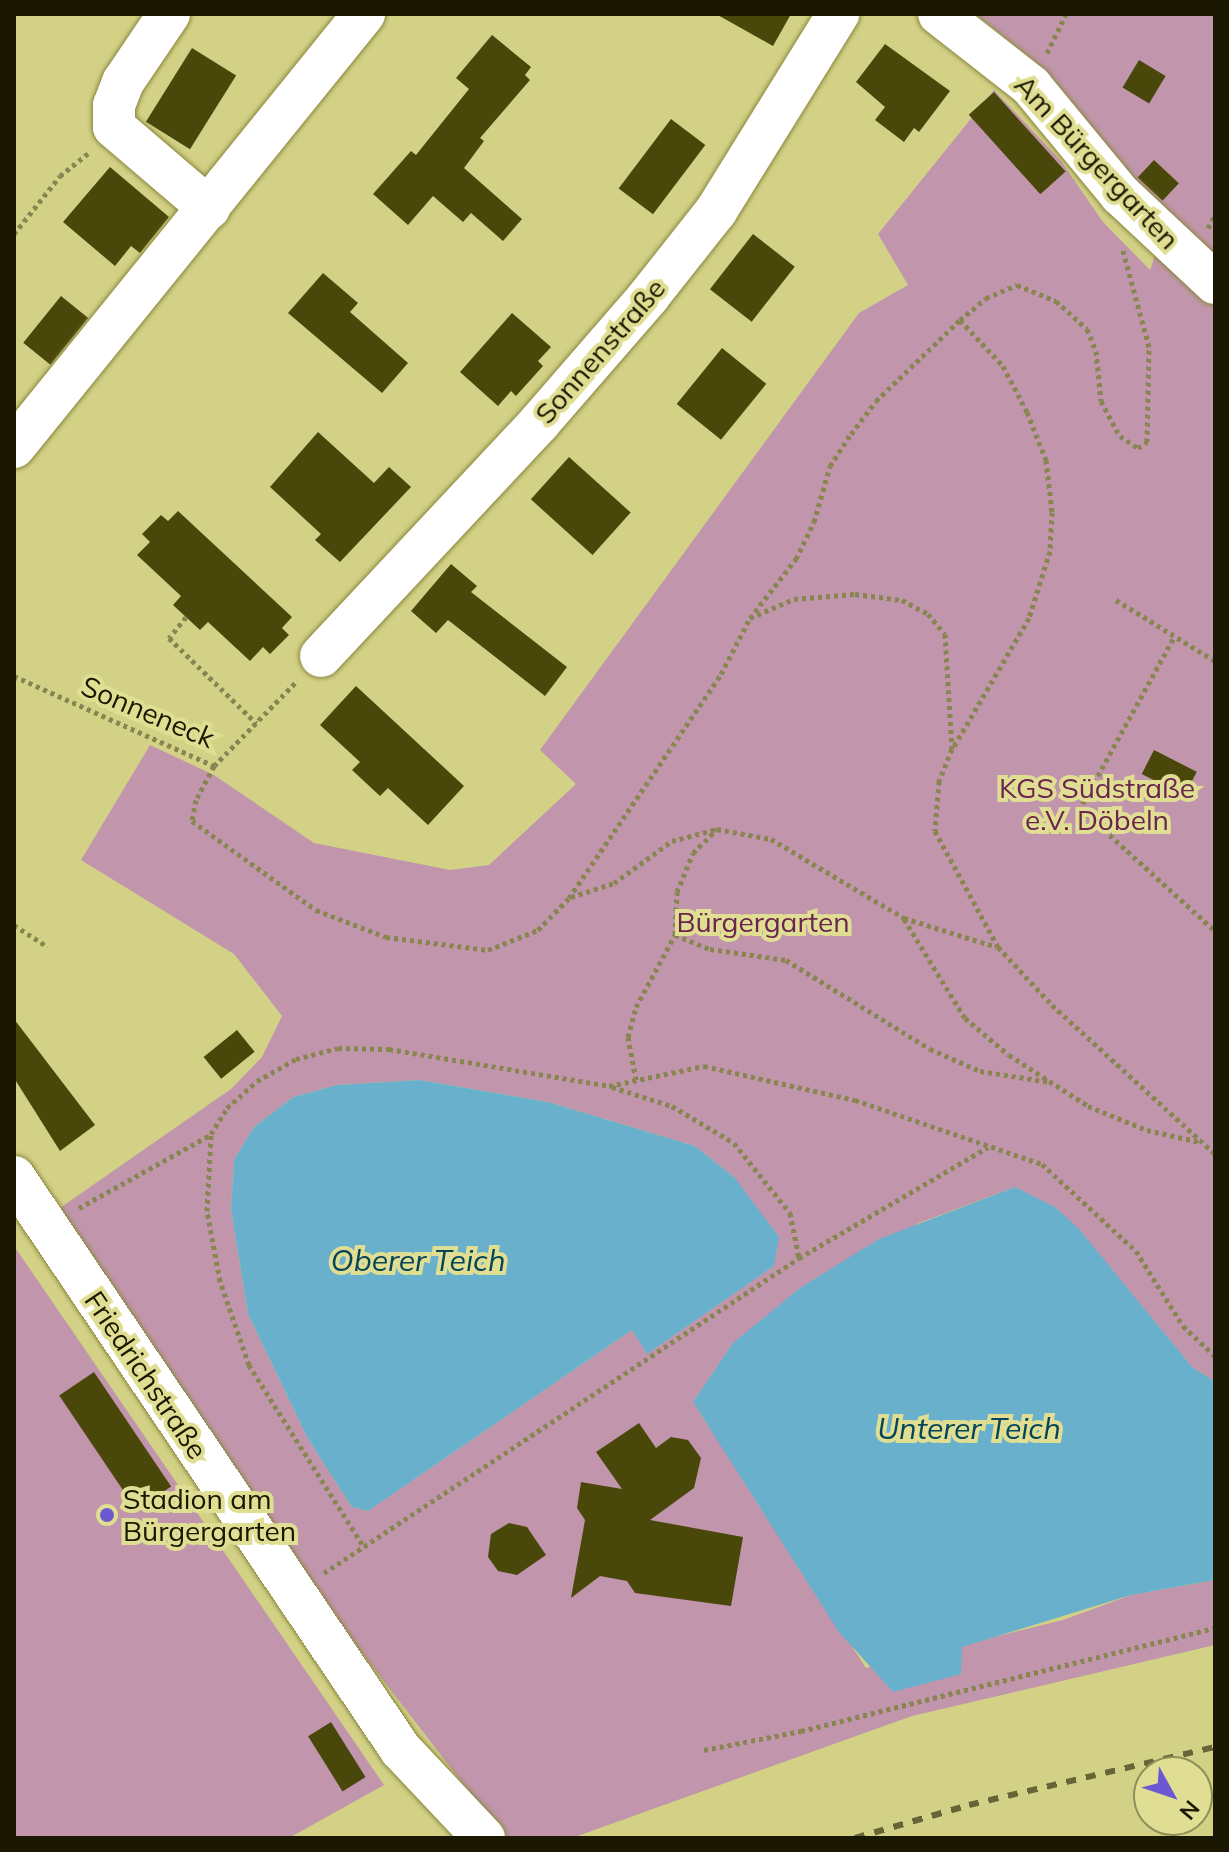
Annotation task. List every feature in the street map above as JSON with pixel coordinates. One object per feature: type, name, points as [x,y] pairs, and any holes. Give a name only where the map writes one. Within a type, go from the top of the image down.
[{"type":"street","points":[[169,14],[123,82],[113,116],[118,135],[209,208]]},
{"type":"street","points":[[14,447],[364,14]]},
{"type":"street","name":"Sonnenstraße","points":[[321,656],[539,423],[648,297],[716,211],[838,14]]},
{"type":"street","name":"Am Bürgergarten","points":[[939,14],[1031,86],[1119,193],[1215,283]]},
{"type":"street","name":"Friedrichstraße","points":[[14,1177],[401,1750],[484,1838]]},
{"type":"path","points":[[14,234],[79,157],[118,135]]},
{"type":"path","points":[[214,766],[196,800],[192,821],[316,910],[386,937],[488,950],[538,930],[569,898],[721,674],[750,618],[796,559],[814,522],[830,466],[851,434],[876,401],[986,298],[1017,285],[1056,301],[1087,329],[1096,351],[1101,401],[1120,436],[1138,448],[1147,442],[1149,347],[1122,255],[1119,193]]},
{"type":"path","points":[[960,320],[1003,366],[1027,412],[1046,460],[1052,512],[1050,551],[1029,618],[952,749],[939,781],[935,831],[998,947],[1052,1005],[1215,1154]]},
{"type":"path","points":[[750,618],[794,599],[855,594],[902,600],[928,614],[945,634],[952,749]]},
{"type":"path","points":[[1116,600],[1173,639],[1215,661]]},
{"type":"path","points":[[186,617],[169,638],[256,723]]},
{"type":"path","points":[[1173,639],[1080,808],[1215,931]]},
{"type":"path","name":"Sonneneck","points":[[14,676],[214,766],[321,656]]},
{"type":"path","points":[[569,898],[614,883],[672,841],[717,829],[771,839],[904,918],[998,947]]},
{"type":"path","points":[[636,1080],[628,1037],[636,1007],[675,935],[677,892],[693,853],[717,829]]},
{"type":"path","points":[[904,918],[965,1018],[1050,1082],[1088,1106],[1147,1130],[1200,1142]]},
{"type":"path","points":[[14,925],[48,947]]},
{"type":"path","points":[[675,935],[710,949],[786,960],[930,1049],[980,1071],[1050,1082]]},
{"type":"path","points":[[799,1258],[790,1213],[734,1143],[672,1106],[609,1086],[389,1049],[338,1048],[296,1059],[257,1081],[227,1108],[211,1134],[207,1211],[220,1281],[249,1365],[362,1544],[684,1339],[799,1258],[989,1146]]},
{"type":"path","points":[[609,1086],[704,1066],[855,1100],[1042,1164],[1136,1251],[1183,1326],[1215,1356]]},
{"type":"path","points":[[47,1226],[211,1134]]},
{"type":"path","points":[[704,1750],[801,1731],[1215,1628]]},
{"type":"green space","name":"Bürgergarten","points":[[976,14],[1215,14],[1215,1381],[1193,1368],[1079,1230],[1015,1187],[919,1223],[733,1343],[693,1402],[866,1668],[1063,1620],[1131,1595],[1215,1580],[1215,1645],[912,1716],[572,1838],[505,1838],[328,1609],[57,1210],[231,1089],[262,1057],[282,1016],[234,954],[81,860],[150,745],[214,775],[314,843],[450,870],[489,865],[576,784],[540,750],[859,313],[908,285],[878,234],[994,90],[1061,161],[1103,222],[1150,270],[1166,224],[1039,65]],"holes":[[[420,1080],[548,1102],[695,1146],[735,1178],[774,1266],[648,1353],[632,1330],[368,1511],[352,1507],[308,1439],[248,1314],[231,1209],[234,1160],[254,1127],[293,1097],[337,1085]]]},
{"type":"green space","name":"Stadion am Bürgergarten","points":[[14,1246],[384,1785],[289,1838],[14,1838]]},
{"type":"water","name":"Oberer Teich","points":[[420,1080],[548,1102],[695,1146],[735,1178],[779,1237],[774,1266],[647,1354],[632,1330],[368,1511],[352,1507],[308,1439],[248,1314],[231,1209],[234,1160],[254,1127],[293,1097],[337,1085]]},
{"type":"water","name":"Unterer Teich","points":[[1015,1187],[1055,1207],[1079,1229],[1193,1368],[1215,1381],[1215,1580],[1131,1595],[962,1647],[961,1674],[893,1692],[839,1632],[693,1402],[733,1343],[800,1288],[879,1239]]},
{"type":"building","points":[[716,14],[791,14],[773,46]]},
{"type":"building","points":[[492,35],[531,67],[525,75],[530,80],[480,138],[484,141],[464,168],[522,219],[503,241],[471,213],[463,222],[433,196],[408,225],[373,194],[411,151],[416,155],[469,89],[456,78]]},
{"type":"building","points":[[885,44],[950,91],[919,132],[914,128],[904,142],[875,120],[885,107],[856,82]]},
{"type":"building","points":[[192,48],[236,76],[190,149],[146,122]]},
{"type":"building","points":[[1139,60],[1166,76],[1149,103],[1123,87]]},
{"type":"building","points":[[994,92],[1066,172],[1040,194],[969,115]]},
{"type":"building","points":[[671,119],[705,145],[653,214],[619,188]]},
{"type":"building","points":[[1154,160],[1179,183],[1162,201],[1138,178]]},
{"type":"building","points":[[110,167],[169,217],[140,253],[131,246],[115,266],[63,222]]},
{"type":"building","points":[[753,234],[795,267],[752,322],[710,289]]},
{"type":"building","points":[[323,273],[358,303],[350,312],[408,363],[382,393],[288,313]]},
{"type":"building","points":[[61,296],[88,318],[50,365],[23,343]]},
{"type":"building","points":[[512,313],[551,347],[538,361],[543,366],[516,396],[511,391],[498,406],[460,372]]},
{"type":"building","points":[[722,348],[766,384],[721,440],[677,404]]},
{"type":"building","points":[[318,432],[374,483],[389,467],[411,487],[340,562],[315,540],[321,534],[270,487]]},
{"type":"building","points":[[569,457],[631,513],[593,555],[531,499]]},
{"type":"building","points":[[178,511],[292,617],[282,628],[289,635],[270,654],[263,647],[250,661],[208,622],[200,630],[173,605],[181,596],[137,555],[150,542],[142,534],[161,515],[168,521]]},
{"type":"building","points":[[451,564],[477,586],[471,592],[567,667],[545,696],[448,620],[436,633],[411,611]]},
{"type":"building","points":[[356,686],[464,786],[428,825],[388,788],[380,796],[352,770],[360,762],[320,725]]},
{"type":"building","points":[[1154,750],[1197,772],[1185,796],[1142,774]]},
{"type":"building","points":[[14,1019],[95,1125],[60,1151],[14,1078]]},
{"type":"building","points":[[237,1030],[255,1052],[221,1079],[204,1057]]},
{"type":"building","points":[[94,1372],[171,1486],[136,1510],[59,1395]]},
{"type":"building","points":[[639,1423],[656,1448],[671,1437],[688,1440],[701,1458],[694,1488],[650,1520],[743,1537],[731,1606],[635,1593],[627,1581],[600,1576],[571,1598],[585,1520],[577,1508],[581,1482],[622,1489],[596,1452]]},
{"type":"building","points":[[509,1523],[527,1527],[546,1555],[517,1575],[498,1571],[488,1557],[491,1534]]},
{"type":"building","points":[[331,1722],[365,1777],[343,1791],[308,1736]]},
{"type":"railway","points":[[855,1838],[969,1805],[1215,1747]]},
{"type":"place","name":"Stadion am Bürgergarten","points":[[107,1515]]},
{"type":"park label","name":"KGS Südstraße e.V. Döbeln","points":[[1097,804]]}]
